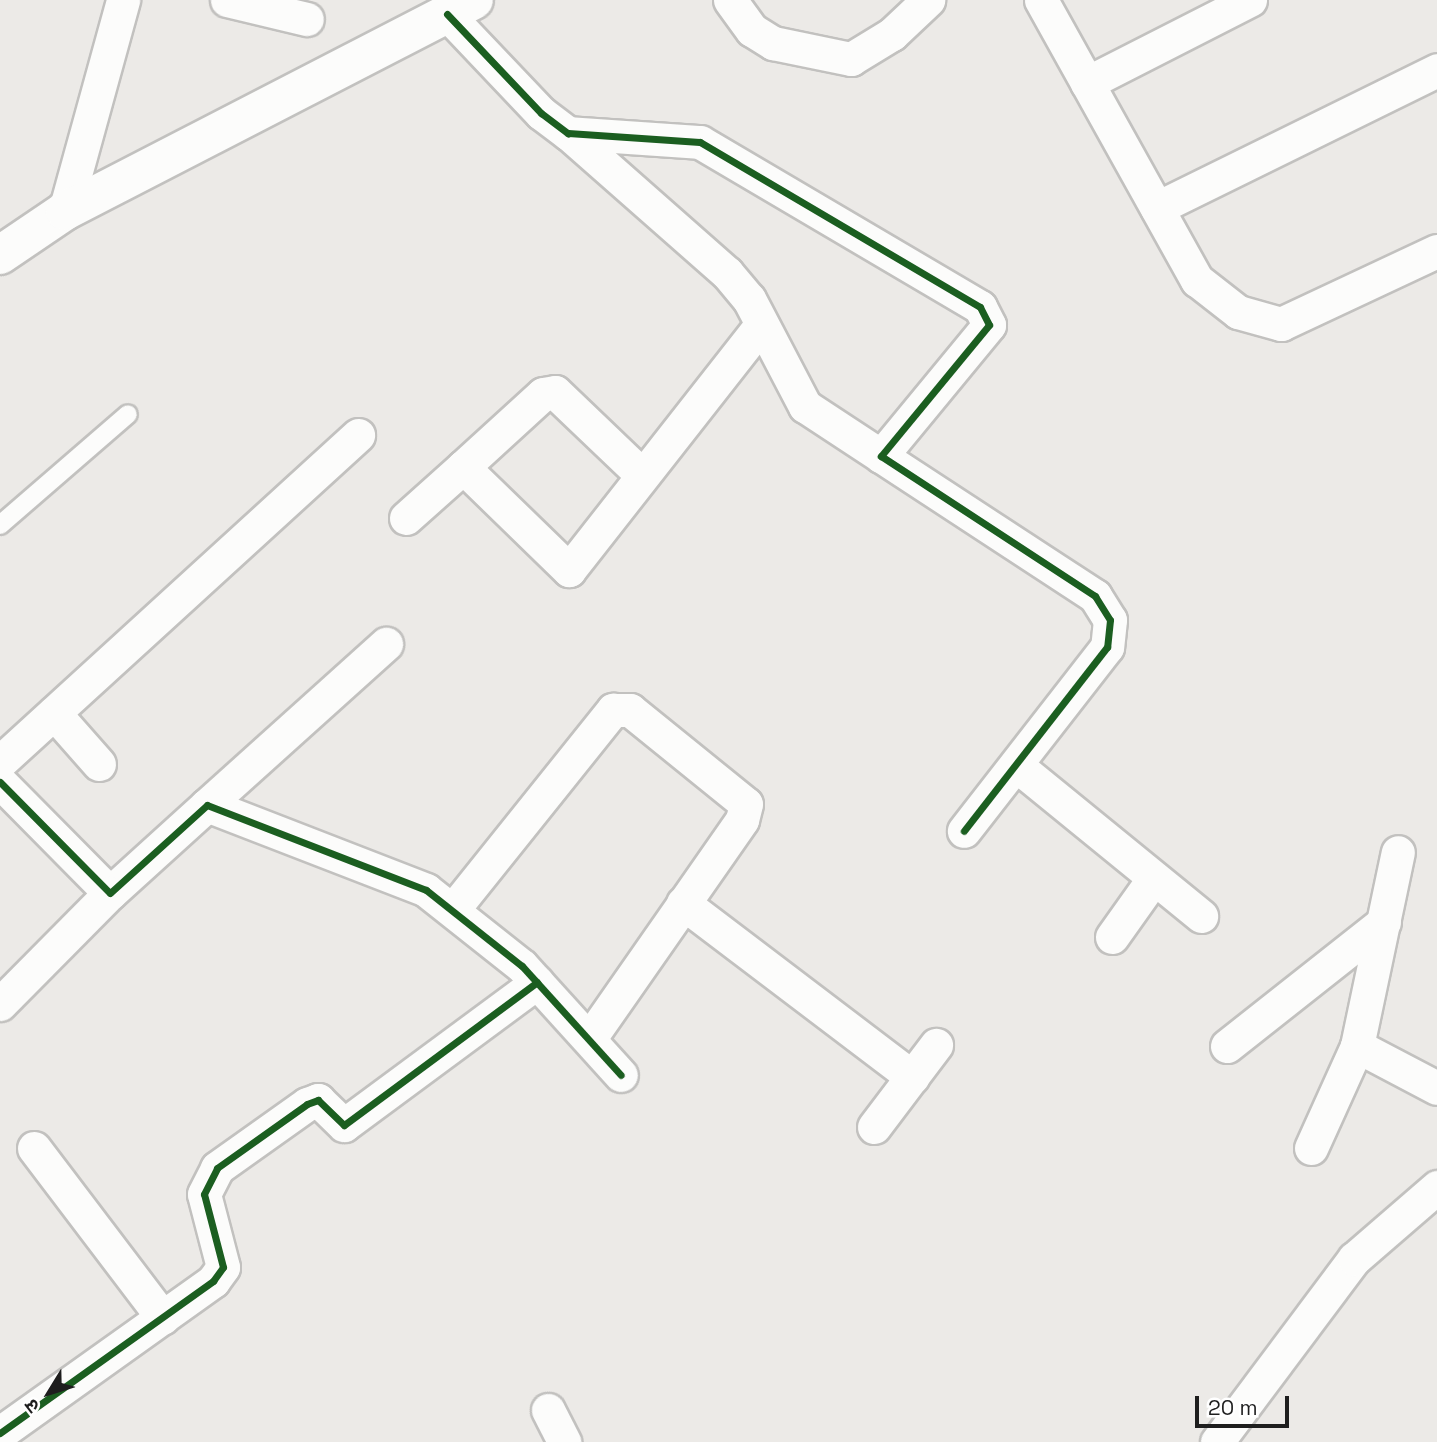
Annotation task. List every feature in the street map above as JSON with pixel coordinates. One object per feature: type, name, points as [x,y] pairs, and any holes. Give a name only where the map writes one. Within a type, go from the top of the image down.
[{"type":"street","points":[[65,211],[123,0]]},
{"type":"street","points":[[227,0],[307,19]]},
{"type":"street","points":[[730,0],[752,30],[773,43],[851,59],[892,34],[928,0]]},
{"type":"street","points":[[1041,0],[1197,280],[1238,312],[1281,324],[1437,251]]},
{"type":"street","points":[[1087,83],[1250,0]]},
{"type":"street","points":[[0,256],[65,211],[460,7],[541,113],[568,133],[727,273],[761,325],[805,407],[1094,596],[1110,620],[1107,648],[964,831]]},
{"type":"street","points":[[1157,208],[1437,70]]},
{"type":"street","points":[[568,133],[700,142],[980,307],[989,325],[881,456]]},
{"type":"street","points":[[463,467],[560,568],[569,570],[761,325]]},
{"type":"street","points":[[406,518],[543,394],[555,392],[642,475]]},
{"type":"street","points":[[0,762],[358,435]]},
{"type":"street","points":[[0,1004],[110,893],[386,644]]},
{"type":"street","points":[[455,907],[613,710],[630,710],[746,804],[742,820],[589,1039]]},
{"type":"street","points":[[54,713],[99,764]]},
{"type":"street","points":[[1016,765],[1201,916]]},
{"type":"street","points":[[0,782],[110,893]]},
{"type":"street","points":[[207,805],[455,907],[537,982],[621,1075]]},
{"type":"street","points":[[1311,1148],[1357,1046],[1398,852]]},
{"type":"street","points":[[1112,937],[1154,878]]},
{"type":"street","points":[[683,903],[912,1077]]},
{"type":"street","points":[[1227,1046],[1384,922]]},
{"type":"street","points":[[0,1433],[163,1318],[223,1267],[204,1194],[217,1168],[307,1104],[318,1100],[344,1125],[537,982]]},
{"type":"street","points":[[874,1127],[936,1045]]},
{"type":"street","points":[[1357,1046],[1437,1088]]},
{"type":"street","points":[[34,1148],[163,1318]]},
{"type":"street","points":[[1217,1442],[1354,1259],[1437,1186]]},
{"type":"street","points":[[548,1410],[564,1442]]},
{"type":"lane","points":[[0,524],[128,414]]},
{"type":"cycle path","points":[[447,14],[541,113],[568,133],[700,142],[980,307],[989,325],[881,456],[1095,596],[1110,620],[1107,647],[964,831]]},
{"type":"cycle path","points":[[0,782],[110,893],[207,805],[426,890],[522,966],[621,1075]]},
{"type":"cycle path","points":[[0,1433],[213,1281],[223,1267],[204,1194],[217,1168],[307,1104],[318,1100],[344,1125],[537,982]]}]
